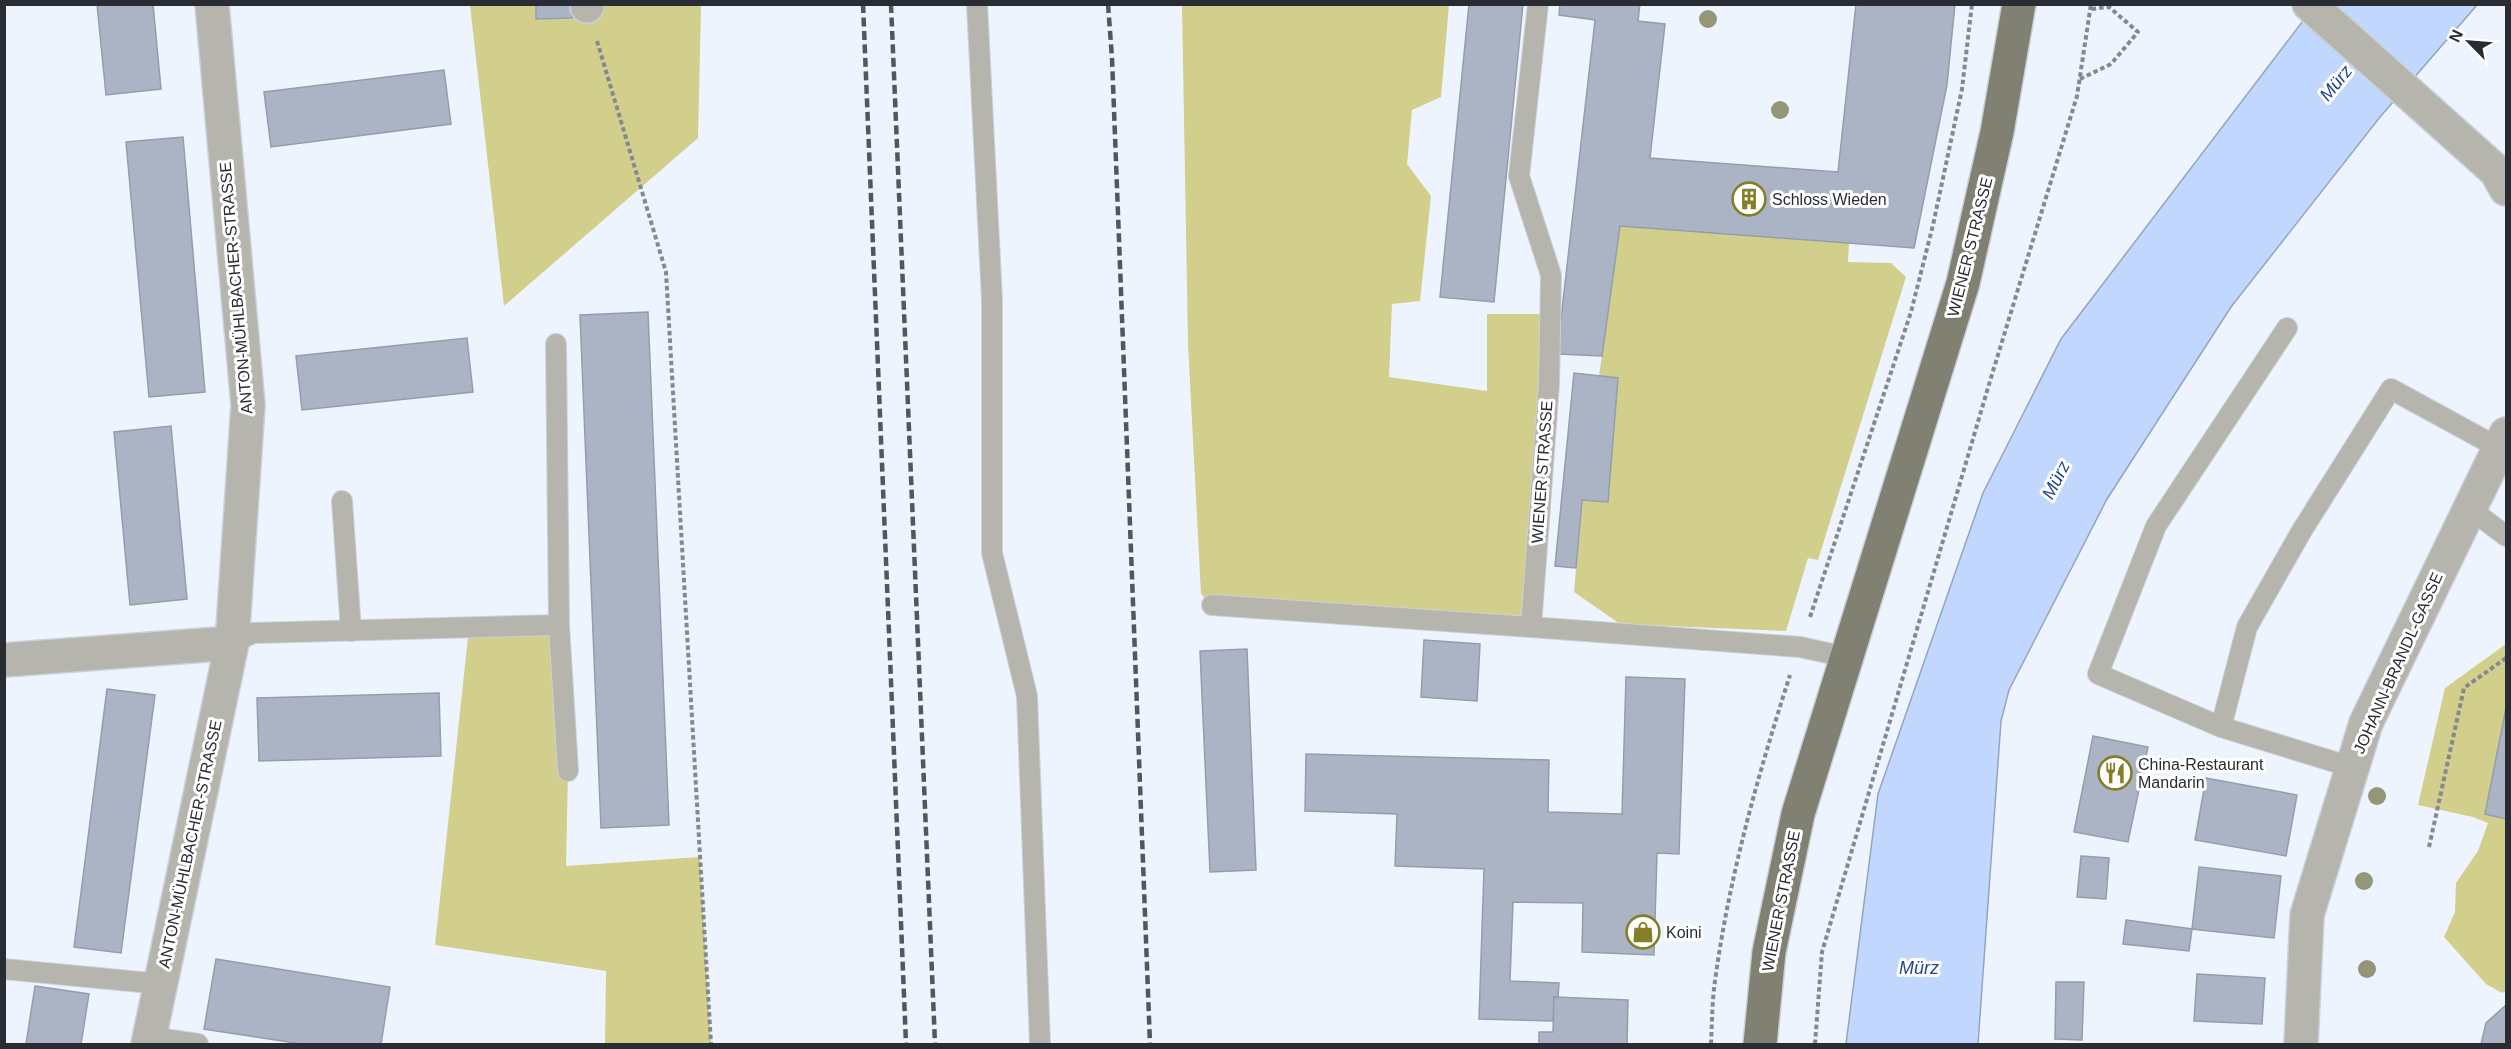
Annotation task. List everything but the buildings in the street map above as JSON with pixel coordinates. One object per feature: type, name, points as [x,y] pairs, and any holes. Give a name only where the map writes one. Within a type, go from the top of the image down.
[{"type":"main road","name":"WIENER STRASSE","points":[[1760,1044],[1769,952],[1798,814],[1964,283],[1997,132],[2019,4]]},
{"type":"street","name":"ANTON-MÜHLBACHER-STRASSE","points":[[149,1041],[232,643],[248,405],[212,4]]},
{"type":"street","points":[[2309,4],[2447,127],[2503,172]]},
{"type":"street","name":"JOHANN-BRANDL-GASSE","points":[[2301,1044],[2307,915],[2366,723],[2503,441]]},
{"type":"street","points":[[4,660],[232,643]]},
{"type":"lane","points":[[977,4],[992,300],[992,553],[1027,696],[1040,1044]]},
{"type":"lane","name":"WIENER STRASSE","points":[[1531,627],[1549,384],[1551,275],[1519,176],[1538,4]]},
{"type":"lane","points":[[2288,328],[2156,526],[2098,674],[2221,727],[2351,768]]},
{"type":"lane","points":[[556,344],[559,626],[568,771]]},
{"type":"lane","points":[[2221,727],[2247,627],[2301,532],[2391,389],[2503,441]]},
{"type":"lane","points":[[342,501],[351,631]]},
{"type":"lane","points":[[2469,508],[2506,536]]},
{"type":"lane","points":[[1212,605],[1800,647],[1846,657]]},
{"type":"lane","points":[[232,643],[254,633],[559,626]]},
{"type":"lane","points":[[4,969],[161,984]]},
{"type":"lane","points":[[149,1041],[198,1044]]},
{"type":"path","points":[[1711,1044],[1715,982],[1737,863],[1760,771],[1911,312],[1933,225],[1962,89],[1972,4]]},
{"type":"path","points":[[587,5],[666,272],[711,1044]]},
{"type":"path","points":[[1815,1044],[1822,952],[1990,381],[2077,96],[2091,7],[2109,7],[2138,32],[2111,64],[2080,80]]},
{"type":"path","points":[[2429,847],[2464,688],[2506,658]]},
{"type":"shaded area","points":[[470,5],[701,5],[698,138],[504,306]]},
{"type":"shaded area","points":[[1182,5],[1449,5],[1441,97],[1412,110],[1407,164],[1431,196],[1420,301],[1392,304],[1389,377],[1487,391],[1487,314],[1550,314],[1531,627],[1212,605],[1201,594],[1188,344]]},
{"type":"shaded area","points":[[1620,226],[1849,243],[1848,262],[1891,263],[1906,277],[1818,560],[1808,558],[1786,631],[1620,624],[1574,592],[1582,500],[1608,501],[1618,378],[1599,376]]},
{"type":"shaded area","points":[[559,625],[568,771],[566,866],[700,857],[711,1044],[605,1044],[606,971],[435,945],[469,628]]},
{"type":"shaded area","points":[[2506,644],[2506,991],[2502,993],[2486,984],[2444,937],[2455,912],[2456,883],[2478,851],[2488,823],[2473,817],[2418,805],[2445,688]]},
{"type":"water","name":"Mürz","points":[[2315,5],[2477,5],[2380,117],[2231,307],[2107,499],[2009,690],[2001,721],[1978,1044],[1846,1044],[1878,794],[1983,493],[2061,339]]},
{"type":"railway","points":[[863,4],[906,1044]]},
{"type":"railway","points":[[891,4],[935,1044]]},
{"type":"railway","points":[[1108,4],[1112,58],[1150,1044]]},
{"type":"place","name":"Schloss Wieden","points":[[1749,199]]},
{"type":"place","name":"China-Restaurant Mandarin","points":[[2115,773]]},
{"type":"place","name":"Koini","points":[[1643,932]]}]
